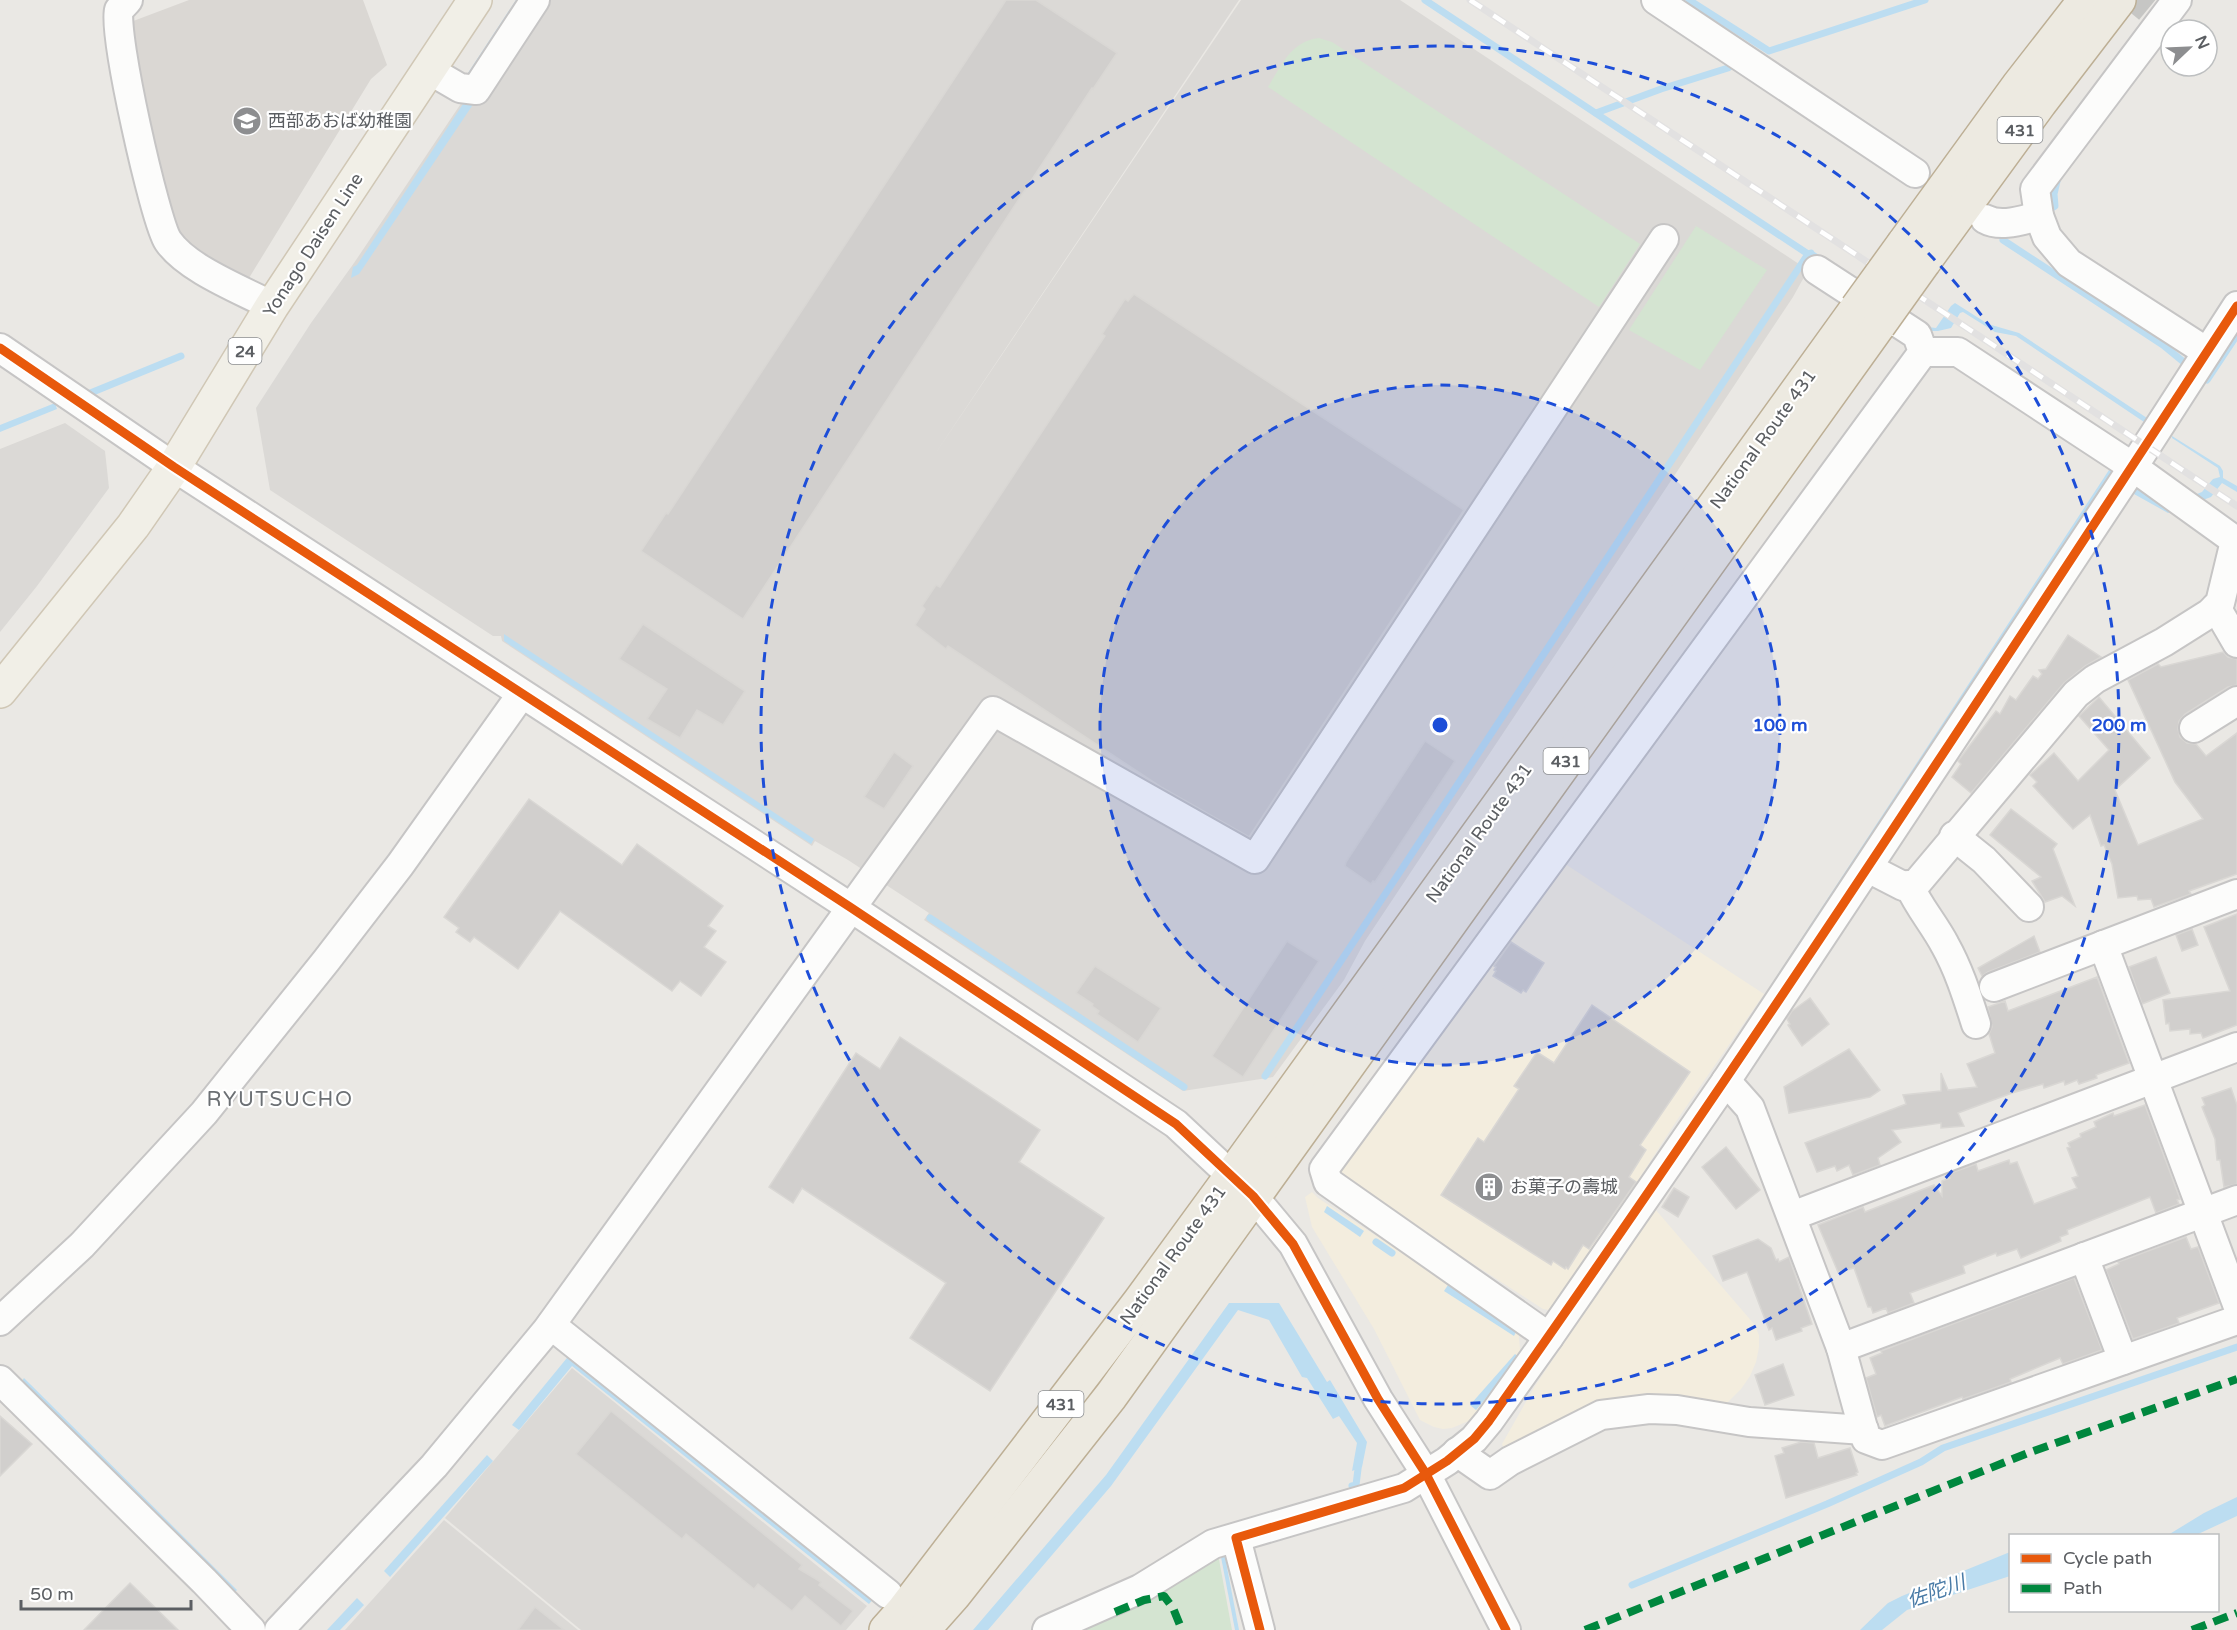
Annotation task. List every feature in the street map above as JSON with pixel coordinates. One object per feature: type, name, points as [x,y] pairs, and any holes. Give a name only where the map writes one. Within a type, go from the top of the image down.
[{"type":"highway","name":"National Route 431","points":[[922,1630],[954,1594],[1111,1396],[1243,1186],[1868,317],[1914,252],[2018,86],[2085,0]]},
{"type":"highway","name":"National Route 431","points":[[1914,252],[2040,103],[2151,8]]},
{"type":"highway","name":"National Route 431","points":[[886,1630],[903,1611],[1140,1301],[1243,1186]]},
{"type":"main road","name":"Yonago Daisen Line","points":[[0,691],[133,526],[174,467],[272,306],[475,0]]},
{"type":"street","points":[[128,0],[120,10],[118,34],[145,163],[156,207],[168,241],[188,262],[272,306]]},
{"type":"street","points":[[429,70],[468,89],[535,0]]},
{"type":"street","points":[[1656,0],[1915,173]]},
{"type":"street","points":[[2151,8],[2035,189],[2038,216],[2047,237],[2069,263],[2207,352]]},
{"type":"street","points":[[1985,219],[1993,224],[2038,216]]},
{"type":"street","points":[[279,1630],[434,1466],[551,1325],[993,711],[1255,859],[1664,239]]},
{"type":"street","points":[[1817,270],[1917,335],[1923,352]]},
{"type":"street","points":[[1047,1630],[1140,1589],[1213,1544],[1404,1488],[1474,1438],[1489,1421],[1549,1336],[1726,1081],[2133,467],[2237,306]]},
{"type":"street","points":[[0,348],[174,467],[850,907],[1176,1124],[1243,1186],[1293,1244],[1378,1399],[1426,1474],[1506,1630]]},
{"type":"street","points":[[1868,868],[1903,886],[1916,884],[1954,836],[2076,694],[2095,680],[2164,642],[2210,613],[2220,603],[2236,541],[2133,467],[1958,352],[1923,352]]},
{"type":"street","points":[[1549,1336],[1328,1182],[1324,1169],[1560,844],[1923,352]]},
{"type":"street","points":[[2216,607],[2237,643]]},
{"type":"street","points":[[0,1322],[82,1245],[204,1113],[326,962],[400,865],[521,695]]},
{"type":"street","points":[[2194,728],[2237,701]]},
{"type":"street","points":[[1954,836],[1984,860],[2029,907]]},
{"type":"street","points":[[1909,885],[1961,977],[1976,1024]]},
{"type":"street","points":[[1994,987],[2237,894]]},
{"type":"street","points":[[2103,945],[2237,1304]]},
{"type":"street","points":[[1792,1216],[2237,1047]]},
{"type":"street","points":[[1726,1081],[1750,1108],[1841,1348],[1866,1439],[1882,1445],[2237,1320]]},
{"type":"street","points":[[1841,1348],[2237,1200]]},
{"type":"street","points":[[2084,1257],[2123,1360]]},
{"type":"street","points":[[551,1325],[888,1594]]},
{"type":"street","points":[[0,1380],[251,1630]]},
{"type":"street","points":[[1457,1452],[1490,1475],[1510,1461],[1601,1415],[1649,1409],[1677,1410],[1749,1422],[1864,1430]]},
{"type":"street","points":[[1236,1538],[1260,1630]]},
{"type":"shaded area","name":"西部あおば幼稚園","points":[[189,0],[363,0],[387,65],[371,79],[249,278],[241,279],[186,244],[173,222],[128,41],[128,23]]},
{"type":"shaded area","points":[[544,0],[1239,0],[931,460],[1241,0],[1400,0],[1808,270],[1793,297],[1365,941],[1344,980],[1273,1077],[1183,1091],[924,920],[929,913],[815,841],[812,846],[502,641],[501,636],[493,636],[270,490],[256,408],[311,323],[462,102],[474,105]]},
{"type":"shaded area","points":[[65,423],[105,451],[109,488],[0,632],[0,449]]},
{"type":"shaded area","name":"お菓子の壽城","points":[[1559,860],[1764,994],[1677,1120],[1560,1301],[1549,1310],[1543,1309],[1340,1178],[1336,1165]]},
{"type":"shaded area","points":[[1312,1192],[1518,1328],[1521,1359],[1471,1420],[1452,1428],[1443,1429],[1420,1420],[1374,1329],[1312,1227],[1305,1197]]},
{"type":"shaded area","name":"お菓子の壽城","points":[[1655,1209],[1754,1324],[1759,1335],[1759,1347],[1750,1376],[1726,1404],[1713,1402],[1505,1452],[1502,1444],[1535,1386]]},
{"type":"shaded area","points":[[572,1368],[867,1606],[846,1630],[581,1630],[445,1518]]},
{"type":"shaded area","points":[[444,1520],[578,1630],[345,1630]]},
{"type":"green space","points":[[1319,38],[1332,42],[1640,244],[1599,307],[1268,87],[1294,49],[1309,40]]},
{"type":"green space","points":[[1696,226],[1767,270],[1700,370],[1629,330]]},
{"type":"green space","points":[[1218,1554],[1232,1630],[1065,1630]]},
{"type":"water","points":[[516,0],[525,0],[473,79],[472,106],[359,274],[351,278],[353,267],[357,265],[463,104],[464,79]]},
{"type":"water","points":[[1813,251],[1928,327],[1936,328],[1955,303],[1988,324],[2019,333],[2150,420],[2147,424],[2016,336],[1995,332],[1963,312],[1951,328],[1927,331],[1812,255],[1806,257],[1803,254]]},
{"type":"water","points":[[55,403],[57,409],[0,432],[0,425]]},
{"type":"water","points":[[2172,436],[2220,466],[2223,478],[2237,486],[2237,492],[2222,483],[2211,497],[2168,513],[2134,494],[2136,487],[2167,506],[2202,492],[2213,479],[2220,477],[2218,468]]},
{"type":"water","points":[[2109,470],[2115,474],[1776,989],[1771,985]]},
{"type":"water","points":[[504,634],[814,839],[811,844],[504,641]]},
{"type":"water","points":[[1327,1206],[1364,1231],[1360,1237],[1324,1212]]},
{"type":"water","points":[[1448,1285],[1517,1330],[1514,1336],[1444,1291]]},
{"type":"water","points":[[1229,1303],[1279,1303],[1327,1382],[1330,1380],[1367,1442],[1362,1467],[1352,1471],[1357,1443],[1339,1416],[1333,1419],[1307,1378],[1302,1377],[1269,1320],[1238,1310],[1111,1486],[988,1630],[973,1630],[1106,1475]]},
{"type":"water","points":[[571,1353],[875,1597],[869,1604],[572,1366],[519,1430],[512,1425]]},
{"type":"water","points":[[1515,1354],[1520,1358],[1476,1410],[1470,1405]]},
{"type":"water","points":[[24,1378],[237,1590],[235,1592],[22,1381]]},
{"type":"water","points":[[487,1455],[493,1461],[390,1577],[384,1571]]},
{"type":"water","points":[[2237,1497],[2237,1516],[2198,1534],[2170,1534],[2204,1513]]},
{"type":"water","name":"佐陀川","points":[[2009,1552],[2009,1576],[1907,1610],[1882,1630],[1860,1630],[1888,1603]]},
{"type":"water","points":[[1221,1557],[1225,1557],[1239,1630],[1235,1630]]},
{"type":"water","points":[[357,1598],[364,1605],[340,1630],[327,1630]]},
{"type":"building","points":[[1006,0],[1036,0],[1117,53],[743,619],[641,551],[666,513],[668,514]]},
{"type":"building","points":[[1134,294],[1464,510],[1249,837],[1161,787],[948,646],[946,649],[915,625],[925,609],[922,606],[936,585],[940,587],[1105,336],[1102,334],[1125,299],[1128,301]]},
{"type":"building","points":[[643,624],[745,691],[723,725],[697,710],[680,738],[647,719],[667,689],[619,659]]},
{"type":"building","points":[[2068,635],[2101,657],[2085,666],[2064,683],[1971,793],[1952,777],[1961,764],[1958,761],[1996,711],[2000,714],[2010,696],[2016,700],[2033,676],[2038,679],[2042,674],[2039,670],[2046,669]]},
{"type":"building","points":[[2223,652],[2228,657],[2237,659],[2237,685],[2228,687],[2185,714],[2179,721],[2178,729],[2180,737],[2187,743],[2196,744],[2206,756],[2237,733],[2237,874],[2189,891],[2191,894],[2154,907],[2151,899],[2138,900],[2137,896],[2118,898],[2112,864],[2104,845],[2101,846],[2090,815],[2073,829],[2033,786],[2037,782],[2030,775],[2054,753],[2078,781],[2109,750],[2079,716],[2099,697],[2150,758],[2115,790],[2138,845],[2203,819],[2175,782],[2128,680],[2158,664],[2161,667]]},
{"type":"building","points":[[1425,741],[1455,761],[1375,882],[1371,884],[1345,866],[1346,862]]},
{"type":"building","points":[[894,752],[913,766],[884,809],[864,797]]},
{"type":"building","points":[[529,799],[622,865],[637,844],[723,906],[708,926],[716,931],[704,947],[726,962],[701,996],[680,981],[672,991],[560,911],[518,969],[474,937],[470,942],[456,932],[459,928],[444,917]]},
{"type":"building","points":[[2011,809],[2057,844],[2053,849],[2075,906],[2062,896],[2045,902],[2032,881],[2041,877],[1990,835]]},
{"type":"building","points":[[2237,914],[2237,1025],[2203,1038],[2201,1033],[2190,1034],[2190,1029],[2170,1031],[2169,1023],[2166,1024],[2163,1000],[2230,991],[2204,927]]},
{"type":"building","points":[[2192,929],[2198,945],[2182,951],[2176,935]]},
{"type":"building","points":[[2034,936],[2040,952],[1982,976],[1978,968]]},
{"type":"building","points":[[1287,941],[1319,961],[1243,1077],[1212,1056]]},
{"type":"building","points":[[1511,942],[1544,963],[1526,992],[1523,990],[1521,993],[1493,976],[1496,971],[1494,966]]},
{"type":"building","points":[[2156,957],[2170,993],[2142,1004],[2129,967]]},
{"type":"building","points":[[1095,966],[1161,1008],[1138,1042],[1097,1014],[1099,1011],[1092,1006],[1093,1004],[1076,993]]},
{"type":"building","points":[[2097,977],[2129,1063],[2079,1084],[2077,1080],[2065,1085],[2064,1081],[2044,1088],[2043,1084],[1958,1113],[1964,1126],[1941,1128],[1941,1123],[1892,1130],[1901,1142],[1878,1158],[1880,1165],[1853,1175],[1849,1165],[1837,1171],[1835,1166],[1817,1172],[1805,1143],[1906,1104],[1903,1095],[1941,1091],[1941,1073],[1948,1090],[1977,1087],[1967,1064],[1995,1053],[1989,1034],[1992,1027],[1988,1007],[2005,1001],[2008,1011]]},
{"type":"building","points":[[1810,998],[1829,1024],[1802,1046],[1788,1025],[1790,1024],[1787,1019],[1792,1011]]},
{"type":"building","points":[[1592,1005],[1690,1072],[1640,1145],[1646,1150],[1629,1177],[1636,1182],[1589,1249],[1583,1245],[1568,1269],[1566,1267],[1565,1269],[1553,1261],[1551,1265],[1441,1195],[1478,1138],[1484,1142],[1519,1089],[1514,1086],[1537,1052],[1554,1063]]},
{"type":"building","points":[[900,1037],[1040,1130],[1019,1162],[1104,1218],[990,1391],[910,1338],[946,1283],[802,1188],[793,1203],[769,1187],[856,1053],[880,1069]]},
{"type":"building","points":[[1849,1049],[1880,1090],[1870,1097],[1789,1113],[1784,1087]]},
{"type":"building","points":[[2231,1088],[2237,1105],[2237,1184],[2224,1187],[2220,1160],[2217,1160],[2215,1139],[2202,1107],[2205,1105],[2202,1098]]},
{"type":"building","points":[[2145,1105],[2180,1199],[2177,1200],[2179,1204],[2156,1213],[2150,1197],[2067,1230],[2068,1234],[2060,1237],[2061,1241],[2021,1258],[2017,1249],[1997,1256],[1996,1253],[1963,1266],[1965,1273],[1910,1293],[1914,1303],[1888,1313],[1886,1308],[1873,1313],[1871,1307],[1868,1307],[1854,1268],[1838,1272],[1818,1225],[1863,1207],[1865,1212],[1934,1185],[1942,1196],[1942,1181],[1950,1178],[1948,1174],[1976,1164],[1978,1171],[2009,1160],[2010,1164],[2017,1162],[2034,1204],[2077,1188],[2072,1178],[2078,1176],[2067,1148],[2070,1147],[2068,1143],[2081,1137],[2080,1134],[2096,1127],[2094,1122],[2113,1113],[2114,1116]]},
{"type":"building","points":[[1726,1147],[1760,1190],[1736,1209],[1702,1167]]},
{"type":"building","points":[[1674,1188],[1689,1197],[1678,1217],[1662,1207]]},
{"type":"building","points":[[2186,1237],[2191,1249],[2198,1247],[2219,1303],[2177,1318],[2179,1323],[2133,1339],[2106,1270],[2119,1264],[2118,1262]]},
{"type":"building","points":[[1758,1239],[1771,1248],[1779,1262],[1789,1257],[1812,1324],[1801,1328],[1802,1331],[1776,1340],[1772,1328],[1769,1330],[1747,1272],[1723,1281],[1713,1256]]},
{"type":"building","points":[[2074,1278],[2102,1350],[2063,1364],[2060,1358],[2010,1379],[2011,1382],[1963,1399],[1962,1397],[1885,1426],[1881,1415],[1877,1417],[1866,1378],[1876,1374],[1870,1358],[1882,1353],[1881,1351]]},
{"type":"building","points":[[1783,1364],[1794,1395],[1765,1405],[1755,1375]]},
{"type":"building","points":[[611,1411],[802,1565],[799,1569],[821,1582],[819,1585],[853,1611],[841,1626],[805,1596],[792,1611],[758,1584],[754,1589],[686,1534],[682,1539],[576,1454]]},
{"type":"building","points":[[0,1416],[32,1444],[0,1476]]},
{"type":"building","points":[[1801,1442],[1814,1443],[1818,1458],[1850,1448],[1857,1475],[1786,1498],[1775,1456],[1784,1453],[1782,1448]]},
{"type":"building","points":[[130,1583],[178,1630],[84,1630]]},
{"type":"building","points":[[535,1607],[564,1630],[518,1630]]},
{"type":"waterway","points":[[1425,0],[1808,254],[1811,253]]},
{"type":"waterway","points":[[1689,0],[1769,51],[1925,0]]},
{"type":"waterway","points":[[1596,113],[1728,68],[1733,64],[1731,62]]},
{"type":"waterway","points":[[2047,211],[2055,206],[2054,194],[2058,177]]},
{"type":"waterway","points":[[2003,240],[2163,345],[2191,368]]},
{"type":"waterway","points":[[1265,1076],[1808,254]]},
{"type":"waterway","points":[[2199,374],[2207,380],[2237,335]]},
{"type":"waterway","points":[[83,396],[181,356]]},
{"type":"waterway","points":[[930,918],[1184,1087]]},
{"type":"waterway","points":[[1376,1242],[1392,1253]]},
{"type":"waterway","points":[[1632,1585],[1827,1504],[1921,1462],[1943,1448],[2237,1347]]},
{"type":"waterway","points":[[1352,1486],[1356,1485],[1359,1461]]},
{"type":"tunnel","points":[[2137,0],[2148,9]]},
{"type":"railway","points":[[1470,0],[2237,506]]},
{"type":"marked path","points":[[1585,1630],[2028,1453],[2237,1379]]},
{"type":"marked path","points":[[1115,1612],[1144,1600],[1164,1596],[1173,1608],[1182,1630]]},
{"type":"marked path","points":[[2192,1630],[2237,1613]]},
{"type":"cycle path","points":[[1260,1630],[1236,1538],[1404,1488],[1447,1461],[1474,1439],[1489,1421],[1775,1006],[2237,306]]},
{"type":"cycle path","points":[[0,348],[174,467],[850,907],[1176,1124],[1253,1196],[1293,1244],[1378,1399],[1426,1474],[1506,1630]]},
{"type":"place","name":"西部あおば幼稚園","points":[[247,121]]},
{"type":"place","name":"お菓子の壽城","points":[[1489,1187]]},
{"type":"district","name":"RYUTSUCHO","points":[[280,1099]]}]
